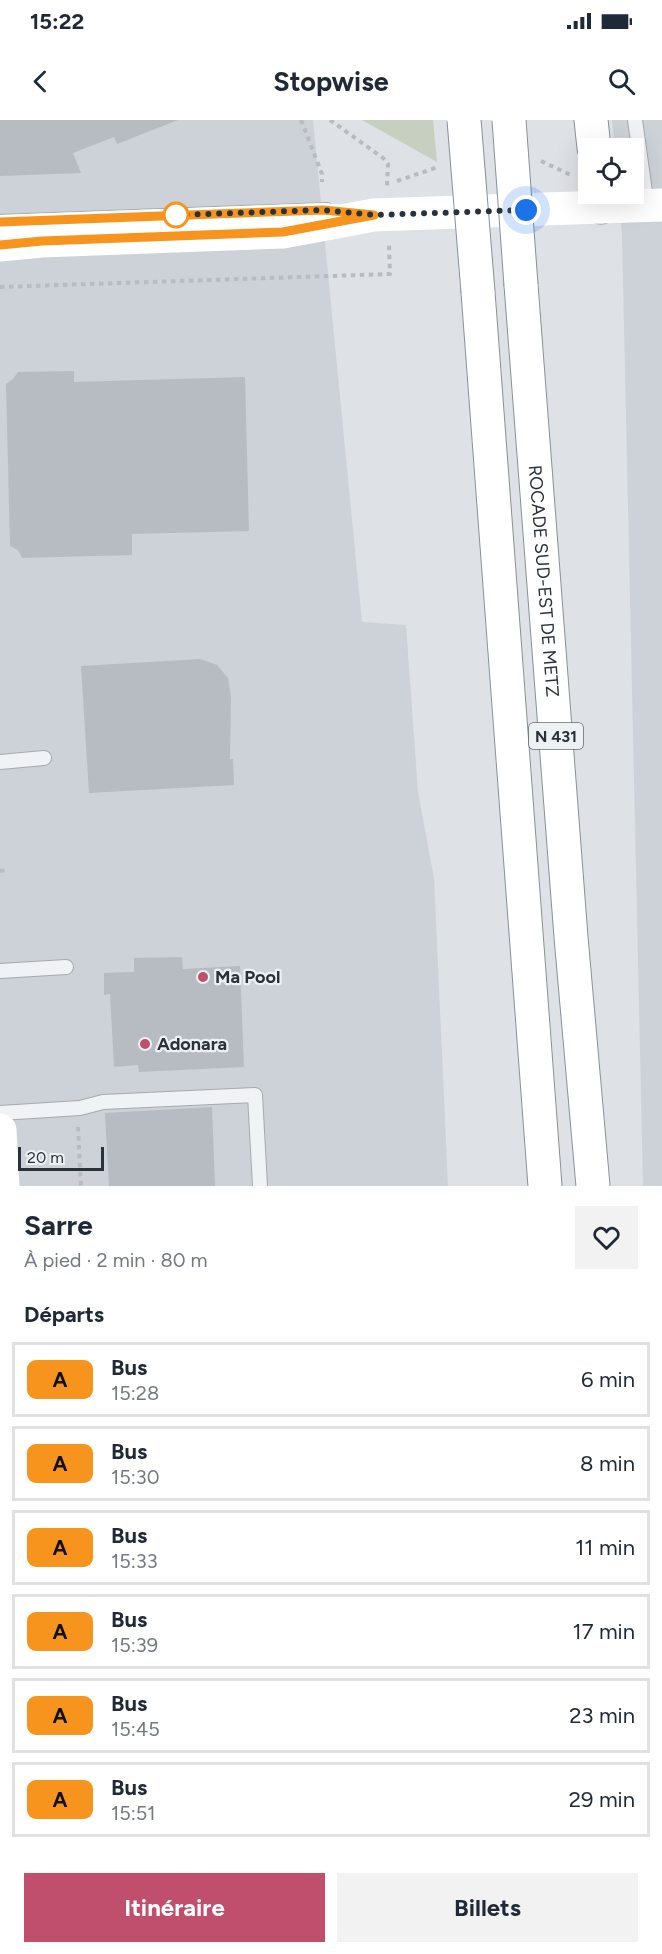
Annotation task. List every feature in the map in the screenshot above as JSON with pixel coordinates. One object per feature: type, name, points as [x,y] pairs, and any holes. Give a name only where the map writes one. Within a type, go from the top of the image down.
[{"type":"main road","name":"N 431","points":[[464,120],[545,1186]]},
{"type":"main road","name":"ROCADE SUD-EST DE METZ","points":[[509,120],[571,937],[593,1186]]},
{"type":"main road","points":[[591,120],[593,138]]},
{"type":"main road","points":[[0,245],[42,241],[283,232],[381,215],[578,202]]},
{"type":"main road","points":[[0,1130],[2,1182]]},
{"type":"lane","points":[[635,120],[654,205]]},
{"type":"lane","points":[[0,222],[323,210],[381,215]]},
{"type":"lane","points":[[0,762],[44,758]]},
{"type":"lane","points":[[0,971],[66,967]]},
{"type":"lane","points":[[0,1113],[77,1108],[103,1102],[255,1095],[260,1186]]},
{"type":"path","points":[[301,120],[322,174],[322,182]]},
{"type":"path","points":[[0,287],[390,274],[381,215],[388,164],[330,120]]},
{"type":"path","points":[[0,871],[7,870]]},
{"type":"path","points":[[77,1108],[81,1186]]},
{"type":"shaded area","points":[[0,120],[313,120],[362,622],[406,625],[418,792],[434,878],[448,1186],[0,1186]]},
{"type":"shaded area","points":[[612,120],[662,120],[662,1186],[643,1186],[620,204],[644,204],[644,138],[614,138]]},
{"type":"green space","points":[[362,120],[433,120],[437,162]]},
{"type":"building","points":[[0,120],[178,120],[117,144],[114,137],[73,153],[81,173],[0,176]]},
{"type":"building","points":[[74,371],[74,382],[245,377],[249,531],[132,534],[132,555],[22,558],[18,550],[10,546],[6,384],[18,372]]},
{"type":"building","points":[[200,659],[217,665],[228,678],[231,696],[230,759],[233,759],[234,785],[89,793],[81,666]]},
{"type":"building","points":[[182,957],[183,969],[240,966],[244,1067],[139,1072],[138,1065],[114,1067],[110,994],[104,995],[104,973],[134,972],[134,958]]},
{"type":"building","points":[[212,1107],[215,1186],[109,1186],[105,1113]]},
{"type":"bus line","name":"A","points":[[0,222],[323,210],[374,215],[283,232],[42,241],[0,245]]},
{"type":"place","name":"Ma Pool","points":[[203,977]]},
{"type":"place","name":"Adonara","points":[[145,1044]]},
{"type":"route","points":[[176,215],[323,210],[374,215],[526,210]]}]
